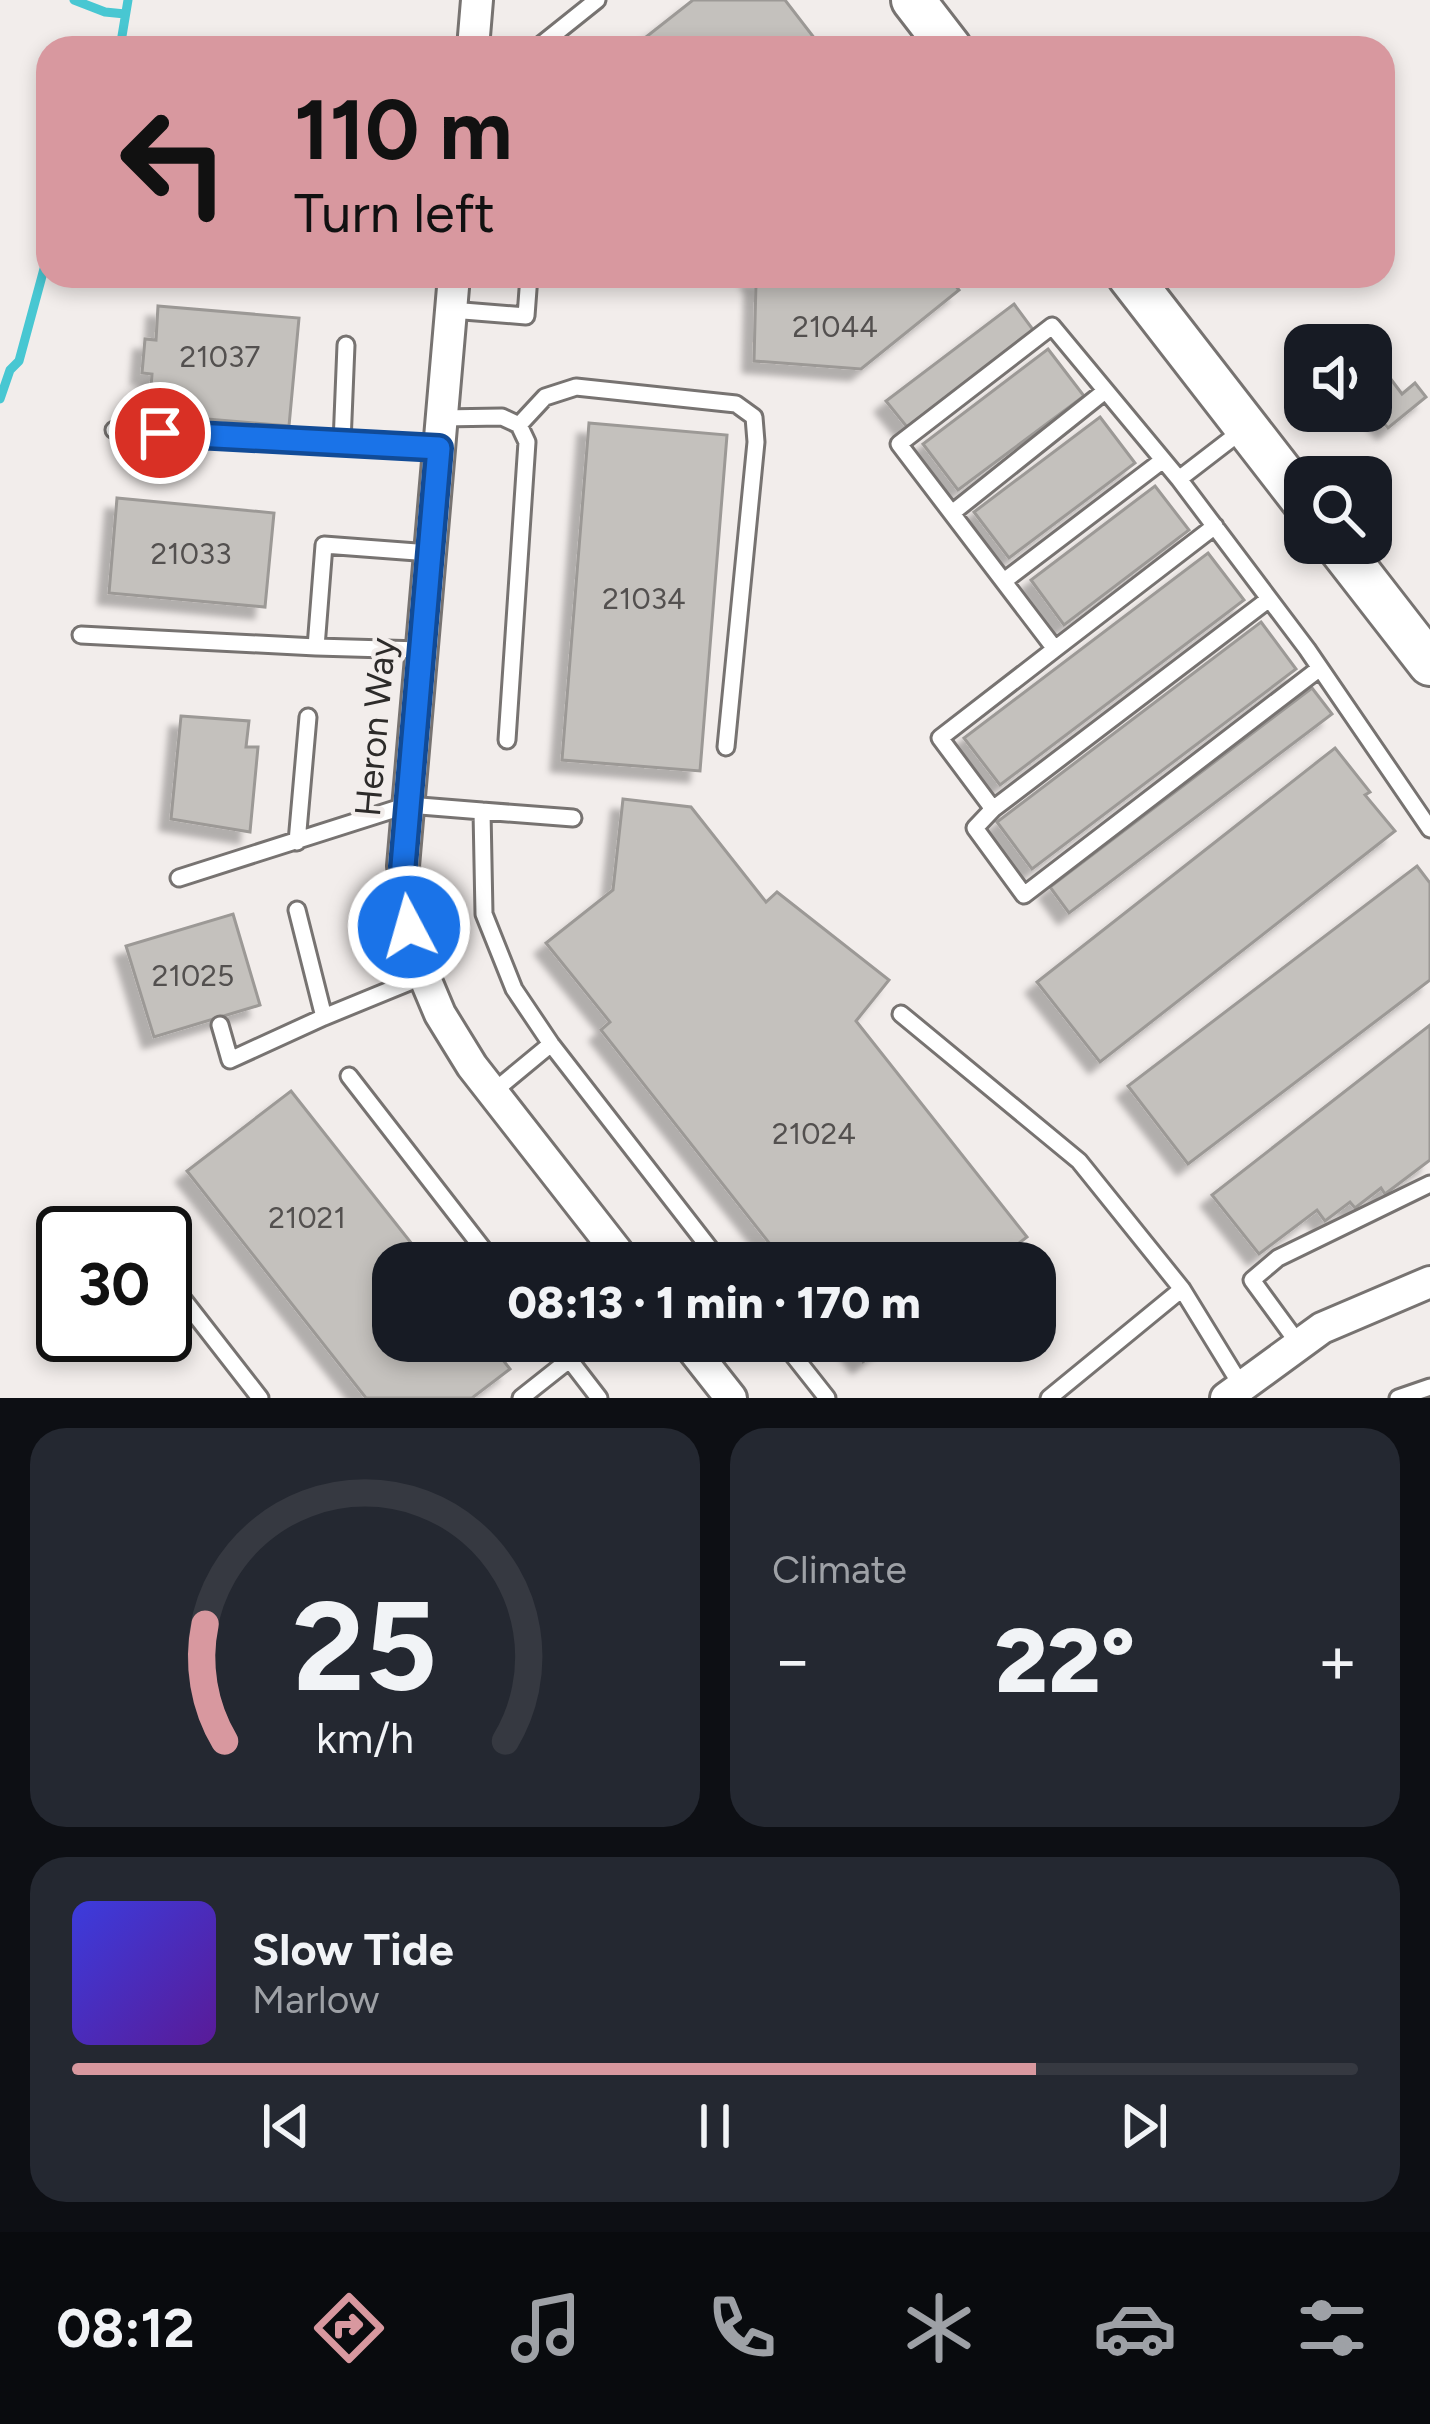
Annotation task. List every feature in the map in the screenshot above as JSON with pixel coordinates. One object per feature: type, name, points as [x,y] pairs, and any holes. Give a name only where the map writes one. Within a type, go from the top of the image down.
[{"type":"street","points":[[474,36],[477,0]]},
{"type":"street","points":[[913,0],[941,36]]},
{"type":"street","name":"Heron Way","points":[[453,288],[403,866],[405,896],[424,976],[455,1041],[610,1242]]},
{"type":"street","points":[[1138,288],[1284,475]]},
{"type":"street","points":[[1352,564],[1430,664]]},
{"type":"street","points":[[1238,1394],[1298,1343],[1344,1316],[1430,1282]]},
{"type":"street","points":[[702,1362],[730,1398]]},
{"type":"lane","points":[[552,36],[597,0]]},
{"type":"lane","points":[[451,310],[526,316],[528,288]]},
{"type":"lane","points":[[1055,649],[899,444],[1052,326],[1215,526],[1430,829]]},
{"type":"lane","points":[[342,443],[346,345]]},
{"type":"lane","points":[[519,425],[545,397],[576,387],[736,404],[754,417],[756,442],[725,747]]},
{"type":"lane","points":[[952,513],[1106,391]]},
{"type":"lane","points":[[114,430],[342,443],[440,433],[502,417],[519,425],[528,458],[507,740]]},
{"type":"lane","points":[[1179,479],[1247,427]]},
{"type":"lane","points":[[1004,581],[1163,460]]},
{"type":"lane","points":[[993,809],[940,738],[1215,526]]},
{"type":"lane","points":[[316,646],[324,545],[430,553]]},
{"type":"lane","points":[[1269,599],[993,809],[975,828],[1024,895],[1320,668]]},
{"type":"lane","points":[[81,635],[422,650]]},
{"type":"lane","points":[[297,842],[308,717]]},
{"type":"lane","points":[[179,878],[408,806],[573,818]]},
{"type":"lane","points":[[482,811],[484,914],[514,989],[705,1242]]},
{"type":"lane","points":[[297,910],[324,1017]]},
{"type":"lane","points":[[220,1025],[230,1060],[424,976]]},
{"type":"lane","points":[[901,1014],[1079,1161],[1182,1289],[1238,1394]]},
{"type":"lane","points":[[493,1092],[551,1044]]},
{"type":"lane","points":[[349,1076],[478,1242]]},
{"type":"lane","points":[[1298,1343],[1252,1280],[1278,1258],[1430,1184]]},
{"type":"lane","points":[[1048,1398],[1182,1289]]},
{"type":"lane","points":[[192,1311],[260,1398]]},
{"type":"lane","points":[[521,1398],[566,1362]]},
{"type":"lane","points":[[571,1362],[599,1398]]},
{"type":"lane","points":[[799,1362],[827,1398]]},
{"type":"lane","points":[[1398,1398],[1430,1387]]},
{"type":"building","points":[[693,0],[785,0],[813,36],[647,36]]},
{"type":"building","points":[[756,288],[959,290],[861,369],[754,361]]},
{"type":"building","points":[[1014,304],[1034,331],[907,427],[886,401]]},
{"type":"building","points":[[158,306],[299,318],[289,426],[149,414],[152,374],[142,373],[145,339],[156,340]]},
{"type":"building","points":[[1048,349],[1084,396],[958,490],[923,444]]},
{"type":"building","points":[[1392,381],[1402,394],[1415,383],[1426,397],[1392,425]]},
{"type":"building","points":[[1100,417],[1135,463],[1009,558],[974,512]]},
{"type":"building","points":[[589,423],[727,435],[700,771],[562,760]]},
{"type":"building","points":[[1155,486],[1189,530],[1064,625],[1031,580]]},
{"type":"building","points":[[117,498],[274,513],[265,607],[109,593]]},
{"type":"building","points":[[1208,553],[1244,600],[1000,785],[964,738]]},
{"type":"building","points":[[1261,622],[1296,669],[1032,869],[997,822]]},
{"type":"building","points":[[1312,688],[1332,714],[1069,913],[1050,887]]},
{"type":"building","points":[[181,716],[249,721],[246,747],[258,747],[250,832],[171,819]]},
{"type":"building","points":[[1335,748],[1395,831],[1100,1062],[1037,982]]},
{"type":"building","points":[[623,799],[691,807],[766,902],[777,892],[889,980],[856,1021],[1027,1237],[1020,1242],[768,1242],[601,1030],[610,1022],[546,943],[613,890]]},
{"type":"building","points":[[1417,866],[1430,883],[1430,980],[1188,1164],[1128,1086]]},
{"type":"building","points":[[233,914],[260,1005],[154,1037],[126,946]]},
{"type":"building","points":[[1430,1025],[1430,1160],[1385,1194],[1381,1188],[1355,1208],[1350,1202],[1325,1221],[1317,1210],[1259,1254],[1212,1195]]},
{"type":"building","points":[[291,1091],[410,1242],[372,1242],[372,1362],[504,1362],[510,1369],[472,1398],[366,1398],[187,1171]]},
{"type":"waterway","points":[[74,0],[125,14]]},
{"type":"waterway","points":[[122,36],[128,0]]},
{"type":"waterway","points":[[0,399],[10,370],[19,361],[39,288]]},
{"type":"route","points":[[160,433],[439,448],[403,866],[409,927]]}]
